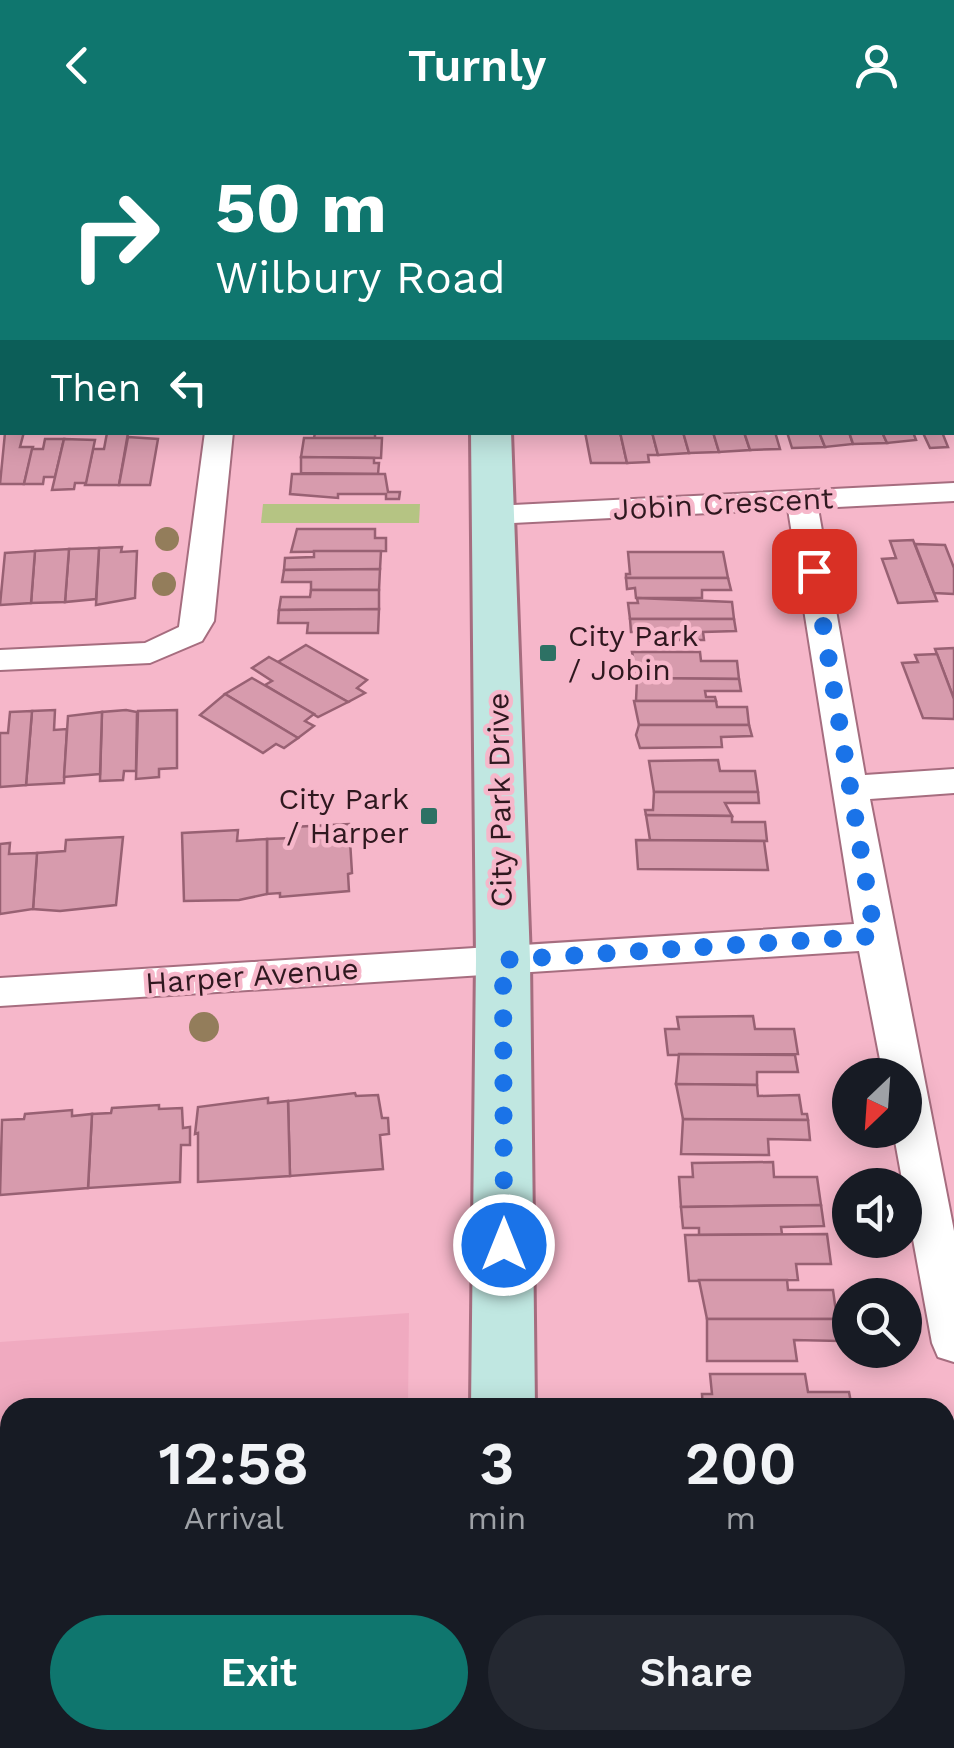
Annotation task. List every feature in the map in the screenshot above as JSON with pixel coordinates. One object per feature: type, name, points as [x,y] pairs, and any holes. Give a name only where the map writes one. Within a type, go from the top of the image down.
[{"type":"street","points":[[0,660],[150,653],[191,634],[198,621],[219,435]]},
{"type":"street","name":"City Park Drive","points":[[491,435],[503,960],[504,1398]]},
{"type":"street","name":"Jobin Crescent","points":[[493,515],[954,492]]},
{"type":"street","points":[[802,500],[875,936],[900,1058]]},
{"type":"street","points":[[850,788],[954,781]]},
{"type":"street","name":"Harper Avenue","points":[[0,992],[875,936]]},
{"type":"street","points":[[922,1134],[940,1185],[954,1343]]},
{"type":"shaded area","points":[[409,1313],[408,1398],[0,1398],[0,1342]]},
{"type":"green space","points":[[263,504],[420,504],[419,523],[261,523]]},
{"type":"building","points":[[5,435],[23,435],[20,447],[33,447],[24,484],[0,484]]},
{"type":"building","points":[[107,435],[128,435],[119,485],[85,485],[93,449],[104,449]]},
{"type":"building","points":[[315,435],[375,435],[375,439],[314,438]]},
{"type":"building","points":[[586,435],[621,435],[627,463],[591,463]]},
{"type":"building","points":[[621,435],[653,435],[658,455],[648,455],[649,462],[627,463]]},
{"type":"building","points":[[653,435],[684,435],[689,453],[658,455]]},
{"type":"building","points":[[684,435],[714,435],[719,452],[689,453]]},
{"type":"building","points":[[714,435],[745,435],[750,450],[719,452]]},
{"type":"building","points":[[745,435],[776,435],[780,449],[750,450]]},
{"type":"building","points":[[788,435],[820,435],[825,447],[792,448]]},
{"type":"building","points":[[820,435],[850,435],[853,444],[825,447]]},
{"type":"building","points":[[850,435],[883,435],[887,443],[853,444]]},
{"type":"building","points":[[883,435],[914,435],[916,440],[887,443]]},
{"type":"building","points":[[924,435],[943,435],[948,447],[930,448]]},
{"type":"building","points":[[128,437],[158,439],[150,485],[119,485]]},
{"type":"building","points":[[304,438],[382,438],[381,458],[301,457]]},
{"type":"building","points":[[45,439],[64,439],[55,477],[44,477],[43,484],[24,484],[32,449],[43,449]]},
{"type":"building","points":[[64,439],[95,440],[86,483],[75,483],[74,489],[52,490]]},
{"type":"building","points":[[301,457],[374,458],[374,463],[379,463],[378,474],[301,473]]},
{"type":"building","points":[[292,474],[385,474],[388,492],[400,492],[399,499],[386,499],[386,494],[338,494],[338,498],[290,494]]},
{"type":"building","points":[[297,529],[375,529],[375,538],[386,538],[386,551],[291,552]]},
{"type":"building","points":[[913,540],[937,601],[898,603],[882,559],[896,558],[890,541]]},
{"type":"building","points":[[915,544],[945,545],[954,568],[954,594],[934,593]]},
{"type":"building","points":[[122,547],[121,552],[137,551],[135,598],[96,605],[99,548]]},
{"type":"building","points":[[99,548],[96,599],[65,602],[69,549]]},
{"type":"building","points":[[69,549],[65,602],[31,603],[35,551]]},
{"type":"building","points":[[35,551],[31,603],[0,605],[5,553]]},
{"type":"building","points":[[314,551],[381,551],[380,569],[284,570],[285,558],[314,557]]},
{"type":"building","points":[[628,552],[723,552],[728,578],[626,578],[630,574]]},
{"type":"building","points":[[380,569],[379,590],[311,590],[311,582],[282,582],[284,570]]},
{"type":"building","points":[[626,578],[728,578],[731,590],[702,590],[702,598],[636,598],[635,588],[627,589]]},
{"type":"building","points":[[311,590],[379,590],[379,609],[279,610],[281,597],[310,597]]},
{"type":"building","points":[[637,598],[732,602],[734,619],[630,619],[628,603],[638,603]]},
{"type":"building","points":[[379,609],[378,633],[307,633],[308,623],[278,623],[279,610]]},
{"type":"building","points":[[630,619],[734,619],[736,631],[703,632],[704,640],[641,640],[640,632],[631,632]]},
{"type":"building","points":[[306,645],[367,680],[357,688],[365,693],[348,702],[278,662]]},
{"type":"building","points":[[954,648],[954,699],[935,649]]},
{"type":"building","points":[[632,652],[700,652],[701,661],[737,661],[739,679],[637,678]]},
{"type":"building","points":[[937,654],[954,699],[954,719],[923,718],[902,663],[918,662],[915,655]]},
{"type":"building","points":[[269,657],[348,702],[318,717],[265,685],[272,681],[252,668]]},
{"type":"building","points":[[252,678],[314,714],[305,721],[314,726],[298,738],[225,694]]},
{"type":"building","points":[[637,678],[739,679],[741,691],[705,691],[706,697],[715,697],[716,701],[636,701]]},
{"type":"building","points":[[225,694],[298,738],[284,748],[276,744],[263,753],[200,715]]},
{"type":"building","points":[[634,701],[716,701],[717,707],[747,707],[749,725],[639,725]]},
{"type":"building","points":[[55,710],[54,730],[67,729],[64,783],[26,785],[32,711]]},
{"type":"building","points":[[177,710],[177,768],[159,769],[159,777],[136,779],[138,711]]},
{"type":"building","points":[[32,711],[26,785],[0,787],[0,733],[8,733],[10,712]]},
{"type":"building","points":[[102,712],[137,712],[136,771],[124,771],[123,780],[100,781]]},
{"type":"building","points":[[102,712],[100,774],[64,777],[68,716]]},
{"type":"building","points":[[639,725],[749,725],[752,736],[721,737],[722,747],[640,748],[636,735]]},
{"type":"building","points":[[718,760],[720,771],[755,771],[758,792],[654,792],[649,761]]},
{"type":"building","points":[[654,792],[758,792],[759,803],[725,803],[732,816],[646,815],[645,810],[653,810]]},
{"type":"building","points":[[646,815],[732,816],[732,822],[765,822],[767,841],[650,840]]},
{"type":"building","points":[[349,824],[349,891],[280,897],[280,893],[267,894],[267,839],[292,838],[292,827]]},
{"type":"building","points":[[238,830],[237,841],[267,839],[267,894],[239,900],[184,901],[182,833]]},
{"type":"building","points":[[123,837],[116,905],[60,911],[33,909],[37,853],[65,851],[66,840]]},
{"type":"building","points":[[636,840],[764,841],[768,870],[638,869]]},
{"type":"building","points":[[10,843],[9,854],[37,853],[33,909],[0,914],[0,844]]},
{"type":"building","points":[[753,1016],[755,1029],[794,1029],[798,1054],[668,1055],[665,1029],[679,1029],[677,1017]]},
{"type":"building","points":[[679,1054],[795,1055],[798,1072],[757,1072],[757,1085],[676,1084]]},
{"type":"building","points":[[676,1084],[757,1085],[758,1096],[799,1095],[802,1114],[807,1114],[808,1120],[683,1119]]},
{"type":"building","points":[[355,1093],[378,1095],[382,1118],[388,1118],[389,1134],[380,1135],[383,1169],[290,1176],[288,1101]]},
{"type":"building","points":[[268,1098],[268,1103],[288,1101],[290,1176],[198,1182],[198,1107]]},
{"type":"building","points":[[159,1105],[159,1109],[182,1108],[183,1128],[190,1127],[190,1145],[181,1145],[180,1182],[88,1188],[92,1114],[111,1113],[112,1108]]},
{"type":"building","points":[[72,1110],[72,1116],[92,1114],[88,1188],[0,1195],[2,1120]]},
{"type":"building","points":[[683,1119],[808,1120],[810,1140],[768,1139],[769,1155],[681,1154]]},
{"type":"building","points":[[773,1162],[774,1177],[817,1177],[821,1205],[681,1207],[679,1177],[693,1177],[692,1163]]},
{"type":"building","points":[[821,1205],[824,1226],[781,1227],[782,1234],[699,1235],[699,1228],[683,1228],[681,1207]]},
{"type":"building","points":[[827,1234],[831,1264],[796,1264],[798,1280],[689,1281],[685,1235]]},
{"type":"building","points":[[699,1280],[787,1280],[788,1290],[832,1290],[832,1319],[707,1319]]},
{"type":"building","points":[[707,1319],[832,1319],[832,1341],[794,1340],[797,1361],[707,1361]]},
{"type":"building","points":[[710,1374],[805,1374],[808,1392],[849,1392],[850,1398],[702,1398],[702,1394],[712,1394]]},
{"type":"place","name":"City Park / Jobin","points":[[548,653]]},
{"type":"place","name":"City Park / Harper","points":[[429,816]]},
{"type":"route","points":[[504,1245],[503,960],[875,936],[814,571]]}]
